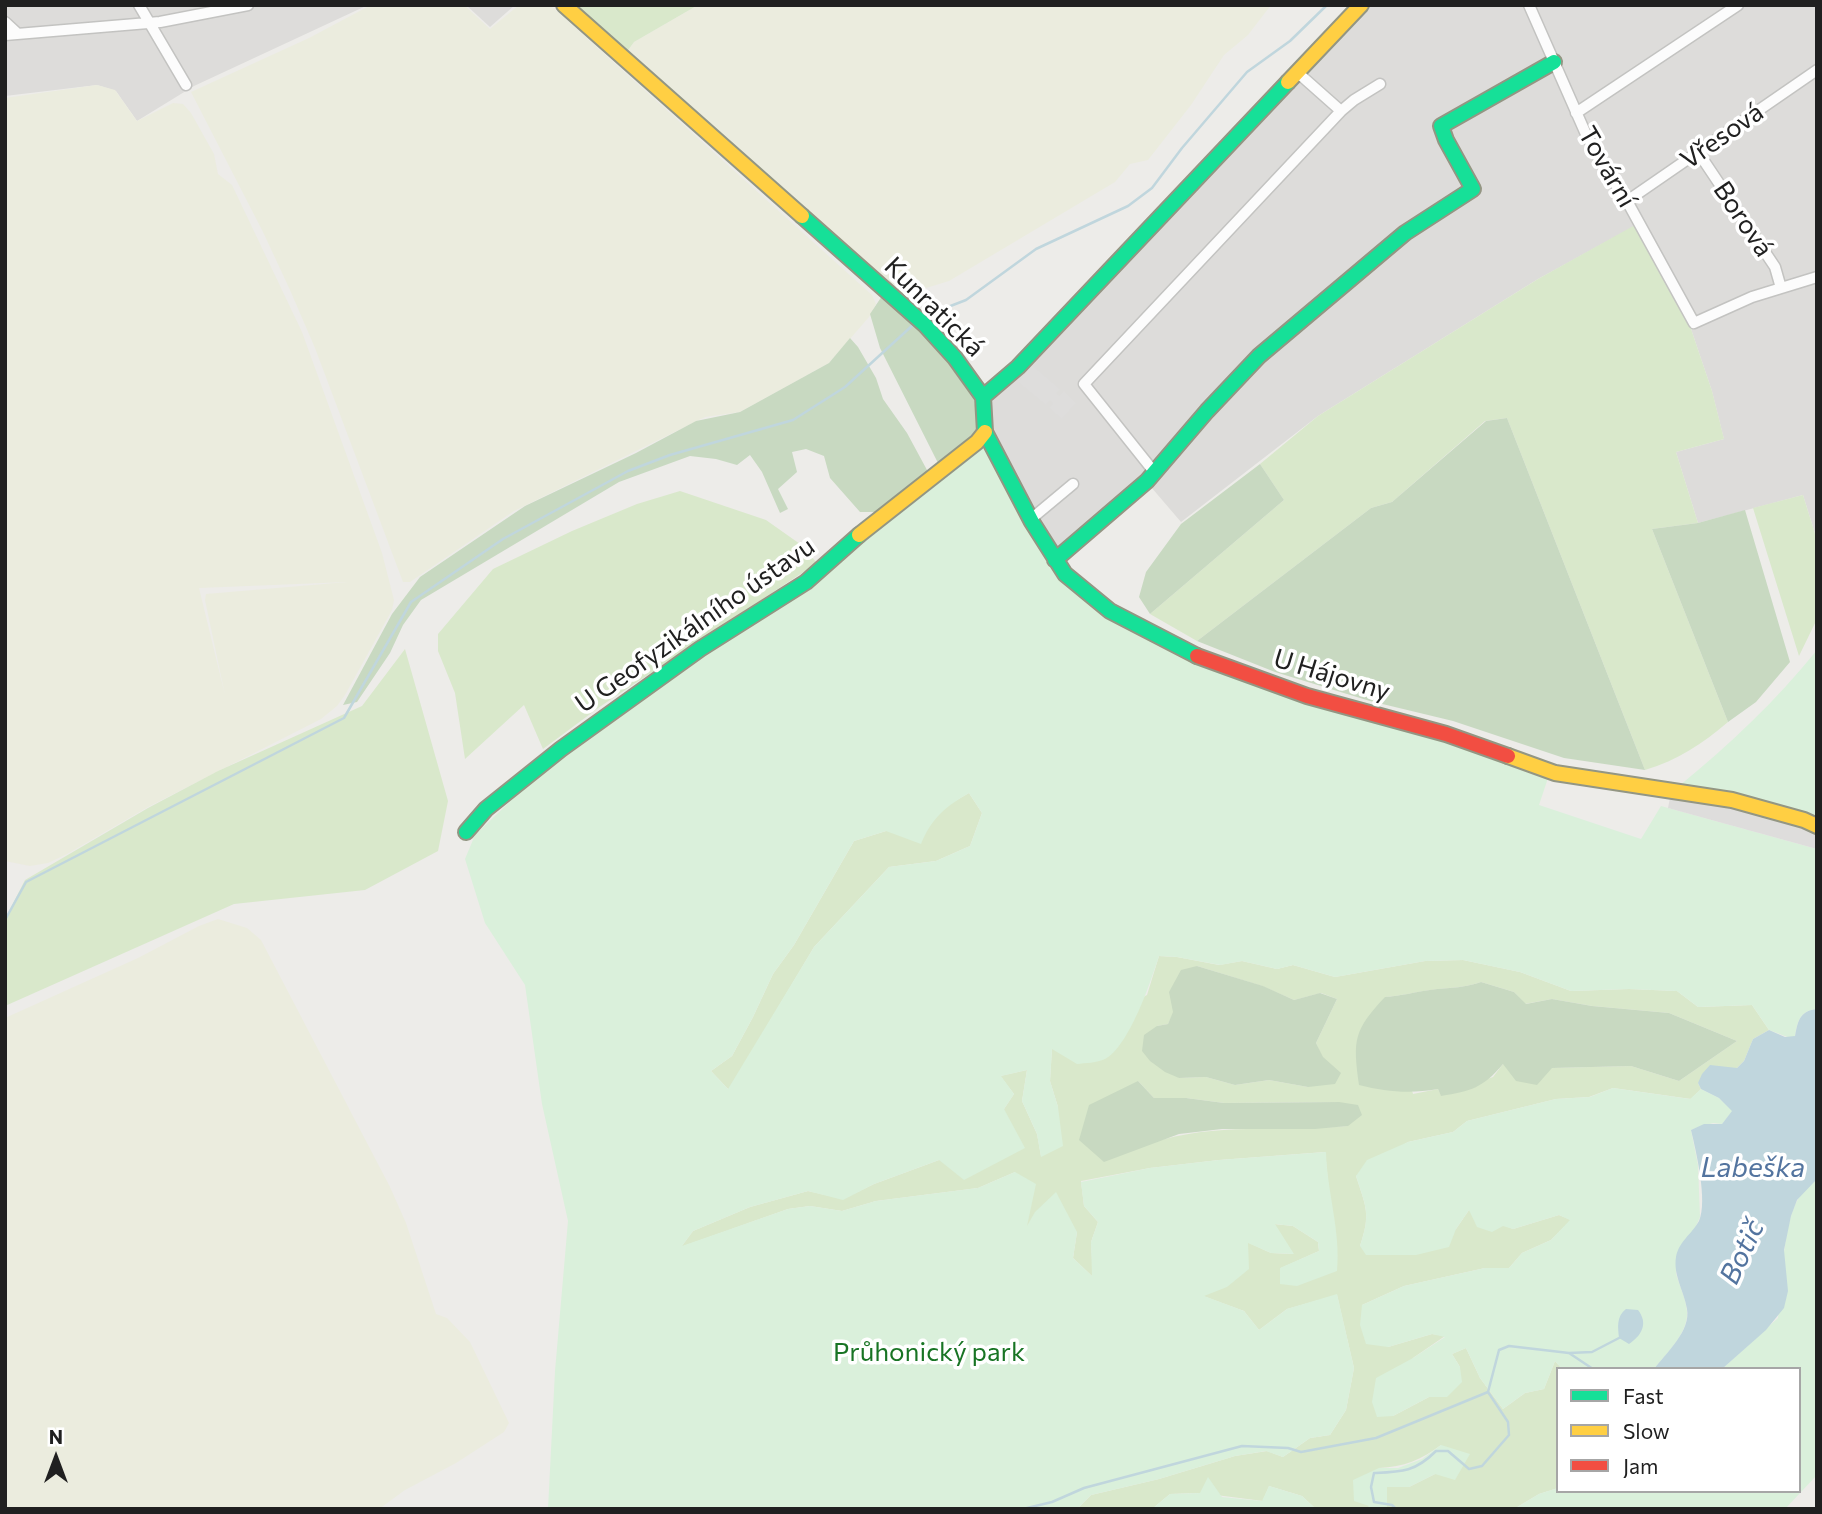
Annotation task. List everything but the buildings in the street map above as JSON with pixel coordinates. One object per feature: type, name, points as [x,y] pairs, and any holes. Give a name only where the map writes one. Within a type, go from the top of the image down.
[{"type":"street","points":[[139,5],[186,85]]},
{"type":"street","points":[[5,35],[149,23],[248,5]]},
{"type":"street","name":"Kunratická","points":[[564,5],[925,325],[955,358],[983,397],[1018,367],[1361,5]]},
{"type":"street","name":"Tovární","points":[[1530,5],[1576,113],[1694,323],[1752,297],[1781,288]]},
{"type":"street","points":[[1576,113],[1738,5]]},
{"type":"street","points":[[5,22],[18,34]]},
{"type":"street","points":[[1055,560],[1155,473],[1207,411],[1259,356],[1322,300],[1405,233],[1473,188],[1441,125],[1555,62]]},
{"type":"street","name":"Vřesová","points":[[1627,201],[1817,70]]},
{"type":"street","points":[[1297,72],[1341,111]]},
{"type":"street","points":[[1155,473],[1084,384],[1341,111],[1380,84]]},
{"type":"street","name":"Borová","points":[[1698,152],[1775,267],[1781,288]]},
{"type":"street","points":[[1781,288],[1817,277]]},
{"type":"street","name":"U Hájovny","points":[[983,397],[985,432],[1031,519],[1065,574],[1110,611],[1202,659],[1307,696],[1446,734],[1555,773],[1732,800],[1817,826]]},
{"type":"street","name":"U Geofyzikálního ústavu","points":[[466,832],[486,809],[561,749],[700,649],[806,582],[881,516],[977,442],[985,432]]},
{"type":"street","points":[[1031,519],[1073,484]]},
{"type":"shaded area","points":[[5,5],[368,5],[194,86],[137,121],[116,91],[97,85],[5,96]]},
{"type":"shaded area","points":[[371,5],[464,5],[490,29],[519,5],[550,5],[872,295],[876,304],[869,317],[829,363],[740,412],[705,417],[514,511],[410,582],[403,582],[315,348],[290,290],[191,92],[309,38]]},
{"type":"shaded area","points":[[466,5],[515,5],[490,27]]},
{"type":"shaded area","points":[[698,5],[1271,5],[1248,35],[1224,55],[1191,105],[1148,160],[1130,164],[1115,182],[949,281],[903,295],[888,289],[626,53],[634,42]]},
{"type":"shaded area","points":[[1352,5],[1817,5],[1817,540],[1803,495],[1698,523],[1676,452],[1724,439],[1712,391],[1690,326],[1635,226],[1538,279],[1318,416],[1181,522],[1151,487],[1064,564],[1031,516],[989,419],[996,380]]},
{"type":"shaded area","points":[[97,85],[115,90],[137,121],[173,103],[183,104],[191,113],[214,154],[218,174],[232,185],[302,332],[382,553],[394,600],[392,610],[345,695],[337,706],[321,719],[148,807],[67,854],[48,863],[30,866],[5,861],[5,98]],"holes":[[[347,582],[206,594],[225,695],[199,588]]]},
{"type":"shaded area","points":[[1032,365],[1060,389],[1056,393],[1059,396],[1064,391],[1076,403],[1062,419],[1049,408],[1053,403],[1050,400],[1046,405],[1018,382]]},
{"type":"shaded area","points":[[1670,798],[1728,806],[1774,818],[1817,833],[1817,849],[1668,808]]},
{"type":"shaded area","points":[[218,919],[247,928],[261,940],[390,1187],[406,1223],[436,1314],[447,1318],[470,1342],[509,1423],[504,1432],[456,1463],[405,1490],[379,1509],[5,1509],[5,1018]]},
{"type":"green space","points":[[574,5],[698,5],[634,42],[626,53]]},
{"type":"green space","points":[[1635,225],[1690,326],[1712,391],[1724,439],[1676,452],[1698,523],[1652,529],[1728,722],[1679,756],[1645,770],[1507,418],[1485,421],[1392,502],[1371,508],[1197,641],[1150,614],[1284,500],[1260,464],[1318,416],[1538,279]]},
{"type":"green space","points":[[882,296],[930,339],[974,398],[979,434],[939,465],[880,348],[870,314]]},
{"type":"green space","points":[[850,338],[858,347],[876,378],[883,399],[907,433],[927,470],[926,474],[875,512],[860,512],[830,478],[824,456],[806,449],[792,452],[797,472],[778,489],[788,509],[780,513],[762,472],[750,455],[737,465],[690,456],[619,482],[421,600],[357,702],[343,705],[392,614],[420,577],[525,506],[696,421],[740,412],[829,363]]},
{"type":"green space","points":[[1507,418],[1645,770],[1564,758],[1453,721],[1370,701],[1275,672],[1197,641],[1371,508],[1392,502],[1486,421]]},
{"type":"green space","name":"Průhonický park","points":[[986,444],[1059,577],[1198,664],[1311,705],[1442,740],[1548,778],[1539,805],[1641,839],[1661,806],[1817,849],[1817,1009],[1803,1014],[1795,1036],[1790,1038],[1769,1030],[1752,1005],[1698,1007],[1677,991],[1571,991],[1520,972],[1463,960],[1425,961],[1335,977],[1293,965],[1277,969],[1242,961],[1220,965],[1159,956],[1131,1028],[1114,1052],[1102,1060],[1077,1064],[1052,1049],[1050,1081],[1058,1107],[1063,1146],[1041,1157],[1037,1134],[1022,1101],[1027,1070],[1001,1076],[1014,1094],[1004,1109],[1025,1148],[964,1180],[939,1160],[874,1184],[843,1200],[808,1191],[750,1207],[693,1231],[682,1246],[788,1209],[810,1206],[842,1211],[876,1201],[978,1188],[1015,1172],[1036,1184],[1027,1226],[1035,1212],[1056,1192],[1077,1232],[1073,1258],[1092,1276],[1091,1242],[1098,1222],[1084,1206],[1081,1182],[1150,1168],[1326,1152],[1337,1242],[1337,1271],[1297,1286],[1280,1284],[1280,1268],[1319,1251],[1318,1242],[1293,1226],[1275,1224],[1294,1254],[1271,1253],[1248,1243],[1249,1269],[1227,1287],[1204,1296],[1244,1311],[1259,1330],[1287,1309],[1337,1294],[1354,1368],[1346,1410],[1330,1435],[1310,1438],[1283,1457],[1266,1451],[1235,1456],[1159,1479],[1091,1495],[1077,1509],[548,1509],[555,1371],[568,1221],[542,1104],[525,985],[485,923],[465,859],[475,835],[540,773],[627,712]],"holes":[[[969,793],[982,813],[970,846],[936,861],[889,867],[814,947],[728,1089],[711,1071],[732,1056],[773,974],[794,945],[854,841],[886,831],[921,844],[929,827],[940,814]]]},
{"type":"green space","points":[[1260,464],[1284,500],[1150,614],[1139,597],[1146,572],[1181,524]]},
{"type":"green space","points":[[680,491],[766,520],[800,544],[817,563],[601,706],[543,749],[524,705],[465,759],[455,693],[438,651],[438,634],[493,569],[572,531],[637,504]]},
{"type":"green space","points":[[1803,495],[1817,540],[1817,619],[1799,656],[1753,508]]},
{"type":"green space","points":[[1745,510],[1790,662],[1756,702],[1728,722],[1652,529],[1698,523]]},
{"type":"green space","points":[[405,649],[448,801],[438,851],[365,890],[234,904],[5,1006],[5,919],[25,880],[148,808],[218,771],[362,706]]},
{"type":"green space","points":[[1817,650],[1817,818],[1749,798],[1679,786],[1751,722]]},
{"type":"green space","points":[[969,793],[982,813],[970,846],[936,861],[889,867],[814,947],[729,1090],[711,1071],[732,1056],[773,974],[794,945],[854,841],[886,831],[928,826],[946,806]]},
{"type":"green space","points":[[1159,956],[1219,965],[1242,961],[1277,969],[1293,965],[1335,977],[1425,961],[1463,960],[1520,972],[1571,991],[1677,991],[1698,1007],[1752,1005],[1769,1030],[1753,1039],[1744,1061],[1737,1068],[1698,1083],[1701,1089],[1691,1099],[1613,1088],[1589,1097],[1556,1099],[1467,1121],[1453,1132],[1408,1142],[1356,1176],[1366,1211],[1360,1246],[1456,1229],[1469,1210],[1513,1229],[1559,1215],[1571,1220],[1551,1240],[1522,1253],[1509,1268],[1485,1268],[1404,1286],[1362,1305],[1388,1347],[1432,1334],[1445,1336],[1413,1358],[1393,1416],[1429,1397],[1460,1367],[1452,1354],[1466,1348],[1480,1378],[1503,1409],[1525,1393],[1544,1389],[1555,1361],[1560,1367],[1556,1367],[1556,1489],[1539,1494],[1514,1509],[1387,1509],[1387,1487],[1409,1487],[1435,1474],[1441,1445],[1412,1462],[1379,1468],[1370,1506],[1366,1509],[1316,1509],[1302,1496],[1269,1486],[1263,1501],[1200,1493],[1170,1494],[1152,1509],[1077,1509],[1091,1495],[1159,1479],[1235,1456],[1267,1451],[1283,1457],[1310,1438],[1330,1435],[1346,1410],[1354,1368],[1337,1295],[1287,1309],[1259,1330],[1244,1311],[1203,1296],[1247,1242],[1271,1253],[1293,1254],[1274,1224],[1293,1226],[1318,1242],[1319,1251],[1281,1268],[1337,1271],[1325,1152],[1150,1168],[1081,1181],[1084,1206],[1098,1222],[1091,1242],[1093,1277],[1073,1258],[1077,1232],[1026,1229],[1015,1172],[978,1188],[876,1201],[842,1211],[810,1206],[788,1209],[681,1247],[693,1231],[750,1207],[808,1191],[843,1199],[874,1184],[939,1160],[1004,1109],[1014,1094],[1000,1076],[1027,1070],[1022,1101],[1037,1134],[1041,1156],[1058,1107],[1050,1081],[1052,1048],[1147,995]],"holes":[[[1197,966],[1262,986],[1294,1000],[1321,993],[1337,999],[1316,1043],[1322,1057],[1308,1087],[1269,1080],[1235,1085],[1206,1077],[1179,1078],[1157,1026],[1168,1024]],[[1481,982],[1514,992],[1525,1004],[1552,999],[1592,1006],[1669,1013],[1737,1041],[1679,1081],[1631,1066],[1552,1068],[1503,1064],[1493,1077],[1441,1095],[1438,1089],[1413,1094],[1385,997]],[[1138,1081],[1154,1098],[1186,1098],[1224,1103],[1339,1102],[1347,1126],[1199,1132],[1151,1143]]]},
{"type":"green space","points":[[1197,966],[1263,986],[1294,1000],[1320,993],[1337,999],[1316,1043],[1323,1057],[1341,1073],[1335,1084],[1308,1087],[1269,1080],[1235,1085],[1206,1077],[1179,1078],[1150,1061],[1142,1051],[1144,1035],[1157,1026],[1168,1024],[1173,1012],[1169,992],[1181,970]]},
{"type":"green space","points":[[1481,982],[1514,992],[1526,1004],[1552,999],[1592,1006],[1669,1013],[1737,1041],[1679,1081],[1631,1066],[1552,1068],[1537,1085],[1516,1081],[1503,1064],[1476,1087],[1441,1096],[1438,1089],[1398,1092],[1359,1085],[1356,1057],[1358,1037],[1367,1019],[1385,997]]},
{"type":"green space","points":[[1138,1081],[1154,1098],[1186,1098],[1224,1103],[1339,1102],[1358,1105],[1362,1115],[1348,1126],[1315,1129],[1222,1129],[1179,1134],[1104,1162],[1079,1140],[1089,1105]]},
{"type":"green space","points":[[1613,1088],[1690,1099],[1701,1089],[1719,1098],[1733,1111],[1722,1124],[1713,1123],[1691,1130],[1698,1165],[1700,1217],[1676,1273],[1687,1319],[1676,1342],[1656,1367],[1560,1367],[1555,1361],[1544,1389],[1525,1393],[1503,1409],[1480,1378],[1466,1348],[1452,1354],[1460,1367],[1462,1382],[1447,1397],[1429,1397],[1393,1416],[1377,1417],[1372,1402],[1376,1378],[1445,1337],[1432,1334],[1388,1347],[1366,1344],[1360,1325],[1362,1305],[1404,1286],[1485,1268],[1509,1268],[1522,1253],[1551,1240],[1570,1220],[1559,1215],[1513,1229],[1503,1226],[1492,1232],[1477,1227],[1469,1210],[1456,1229],[1449,1247],[1416,1255],[1366,1255],[1360,1246],[1366,1211],[1356,1176],[1367,1160],[1408,1142],[1453,1132],[1467,1121],[1556,1099],[1590,1097]]},
{"type":"green space","points":[[1817,1179],[1817,1475],[1801,1492],[1801,1367],[1724,1367],[1778,1318],[1789,1225],[1804,1191]]},
{"type":"green space","points":[[1441,1445],[1470,1454],[1455,1480],[1435,1474],[1409,1487],[1387,1487],[1387,1509],[1366,1509],[1369,1506],[1354,1501],[1353,1480],[1379,1468],[1398,1468],[1422,1459]]},
{"type":"green space","points":[[1208,1477],[1222,1497],[1262,1501],[1269,1486],[1302,1496],[1316,1509],[1152,1509],[1170,1494],[1200,1493]]},
{"type":"green space","points":[[1556,1489],[1556,1493],[1800,1493],[1785,1509],[1514,1509],[1539,1494]]},
{"type":"water","name":"Labeška","points":[[1817,1009],[1817,1179],[1797,1200],[1791,1216],[1784,1250],[1788,1291],[1784,1308],[1766,1330],[1724,1367],[1656,1367],[1676,1341],[1687,1317],[1686,1302],[1675,1264],[1680,1246],[1696,1226],[1701,1212],[1700,1176],[1691,1130],[1704,1124],[1722,1124],[1732,1111],[1719,1098],[1701,1089],[1698,1083],[1710,1065],[1737,1068],[1744,1061],[1753,1039],[1769,1030],[1785,1037],[1795,1036],[1801,1017]]},
{"type":"water","points":[[1626,1309],[1638,1310],[1643,1320],[1640,1333],[1629,1344],[1619,1338],[1619,1319]]},
{"type":"waterway","points":[[922,317],[966,300],[1036,249],[1128,206],[1152,188],[1182,148],[1247,72],[1290,41],[1327,5]]},
{"type":"waterway","points":[[5,920],[26,882],[344,718],[411,602],[503,539],[628,471],[670,455],[793,420],[845,387],[914,324]]},
{"type":"waterway","points":[[1569,1353],[1592,1352],[1619,1338]]},
{"type":"waterway","name":"Botič","points":[[1396,1509],[1392,1505],[1374,1502],[1371,1487],[1374,1473],[1408,1470],[1436,1451],[1448,1451],[1469,1469],[1482,1466],[1509,1435],[1508,1422],[1488,1392],[1499,1350],[1509,1346],[1569,1353],[1590,1367]]},
{"type":"waterway","points":[[1023,1509],[1052,1502],[1084,1488],[1242,1446],[1288,1448],[1301,1452],[1376,1438],[1488,1392]]},
{"type":"traffic: fast","points":[[1055,560],[1147,481],[1259,356],[1405,233],[1473,189],[1441,126],[1554,62]]},
{"type":"traffic: fast","points":[[983,397],[1018,367],[1288,82]]},
{"type":"traffic: fast","points":[[802,216],[925,325],[955,358],[983,397]]},
{"type":"traffic: fast","points":[[983,397],[985,432],[1032,522],[1065,574],[1110,611],[1197,656]]},
{"type":"traffic: fast","points":[[466,832],[486,809],[561,749],[700,649],[806,582],[859,535]]},
{"type":"traffic: slow","points":[[564,5],[802,216]]},
{"type":"traffic: slow","points":[[1288,82],[1361,5]]},
{"type":"traffic: slow","points":[[859,535],[977,442],[985,432]]},
{"type":"traffic: slow","points":[[1508,756],[1555,773],[1732,800],[1817,826]]},
{"type":"traffic: jam","points":[[1197,656],[1307,696],[1446,734],[1508,756]]}]
